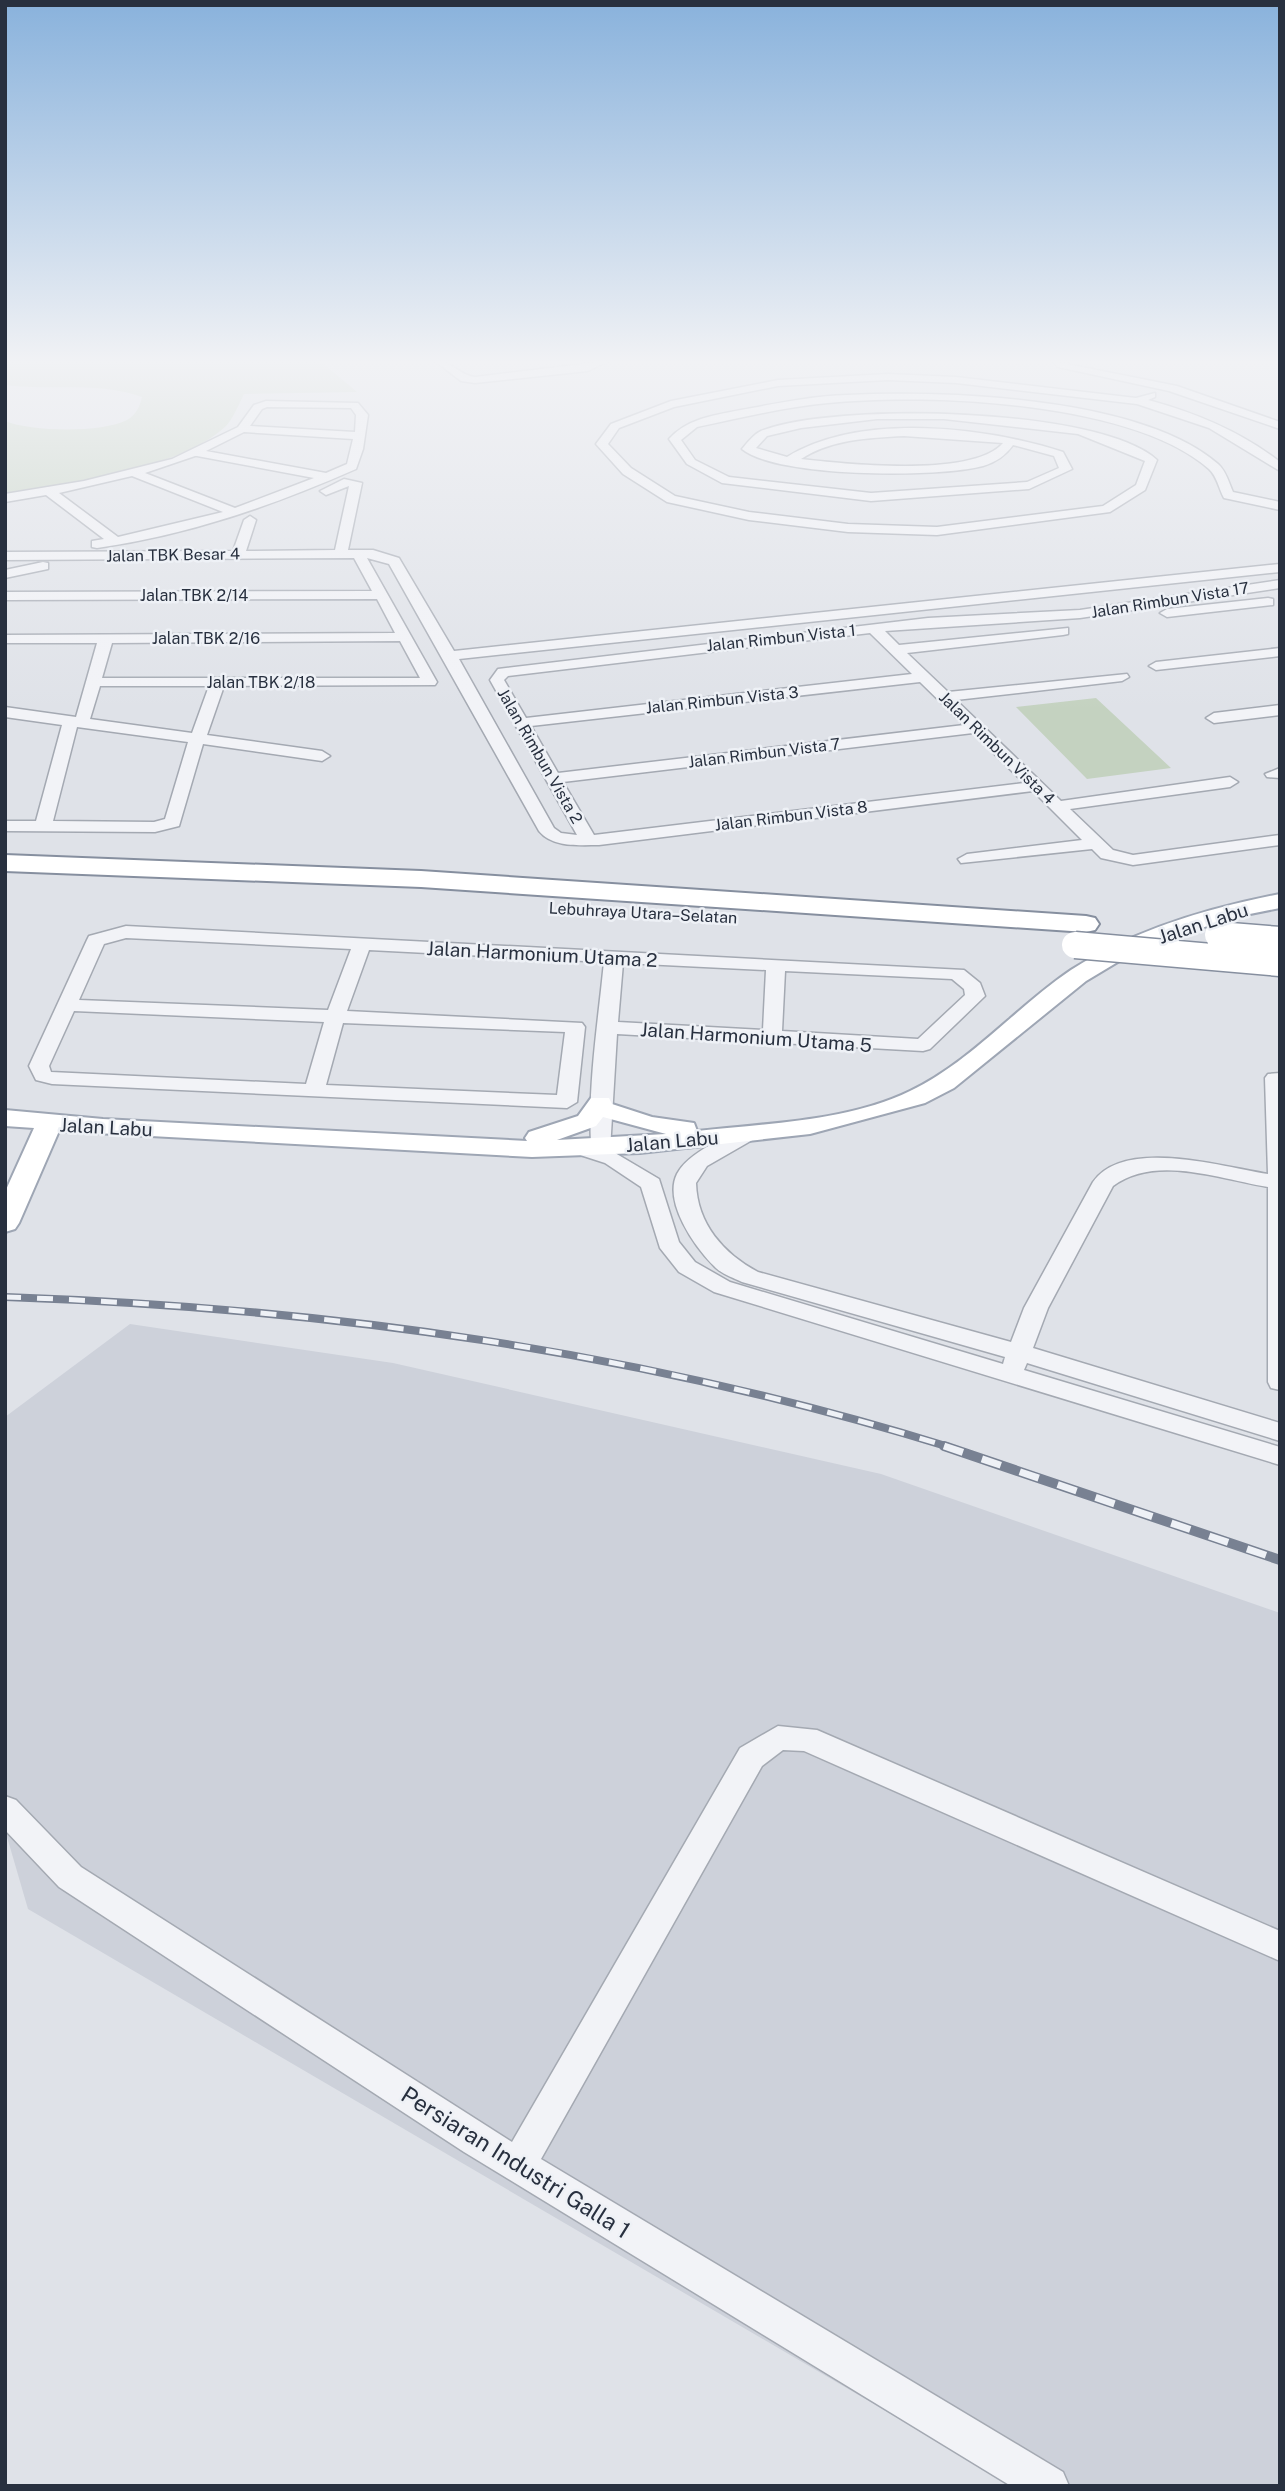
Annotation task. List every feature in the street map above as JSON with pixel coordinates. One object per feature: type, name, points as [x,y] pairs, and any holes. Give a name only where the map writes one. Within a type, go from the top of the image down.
[{"type":"highway","name":"Lebuhraya Utara–Selatan","points":[[5,863],[609,890],[1080,934],[1280,963]]},
{"type":"highway","name":"Lebuhraya Utara–Selatan","points":[[5,883],[201,888],[807,923],[1280,940]]},
{"type":"main road","name":"Jalan Labu","points":[[5,1118],[41,1142],[103,1127],[491,1147],[590,1147],[747,1135],[867,1113],[916,1098],[945,1083],[1079,976],[1113,956],[1219,913],[1280,901]]},
{"type":"main road","points":[[491,1147],[572,1128],[587,1121],[600,1106],[648,1125],[747,1135]]},
{"type":"main road","points":[[5,1126],[19,1136],[41,1142],[5,1223]]},
{"type":"street","points":[[5,498],[50,492],[116,477]]},
{"type":"street","points":[[146,477],[236,513]]},
{"type":"street","points":[[5,545],[116,542],[236,513],[326,477]]},
{"type":"street","points":[[637,477],[671,499],[762,518],[848,528],[937,531],[1106,509],[1141,487],[1145,477]]},
{"type":"street","points":[[721,477],[871,497],[1029,485],[1047,477]]},
{"type":"street","points":[[1220,477],[1228,495],[1280,506]]},
{"type":"street","points":[[305,500],[348,482],[355,482],[341,554]]},
{"type":"street","points":[[50,492],[116,542]]},
{"type":"street","points":[[238,555],[250,520]]},
{"type":"street","points":[[358,553],[407,637]]},
{"type":"street","name":"Jalan TBK Besar 4","points":[[5,556],[358,553],[373,554],[394,561],[547,831]]},
{"type":"street","points":[[5,574],[76,556]]},
{"type":"street","points":[[450,656],[1280,568]]},
{"type":"street","name":"Jalan Rimbun Vista 17","points":[[1061,623],[1080,614],[1280,584]]},
{"type":"street","points":[[1247,588],[1274,605]]},
{"type":"street","points":[[1053,592],[1080,614]]},
{"type":"street","points":[[1034,594],[1061,623]]},
{"type":"street","name":"Jalan TBK 2/14","points":[[5,596],[382,595]]},
{"type":"street","points":[[1162,614],[1274,605]]},
{"type":"street","points":[[895,650],[1061,623]]},
{"type":"street","name":"Jalan Rimbun Vista 1","points":[[503,672],[873,628],[1061,623]]},
{"type":"street","name":"Jalan Rimbun Vista 4","points":[[873,628],[1107,854],[1126,860],[1280,840]]},
{"type":"street","name":"Jalan TBK 2/16","points":[[5,639],[407,637]]},
{"type":"street","name":"Jalan TBK 2/18","points":[[93,682],[430,681],[407,637]]},
{"type":"street","points":[[43,826],[106,638]]},
{"type":"street","points":[[1156,666],[1280,652]]},
{"type":"street","name":"Jalan Rimbun Vista 2","points":[[503,672],[497,680],[588,840]]},
{"type":"street","name":"Jalan Rimbun Vista 3","points":[[521,723],[924,677]]},
{"type":"street","points":[[944,697],[1122,677]]},
{"type":"street","points":[[5,826],[155,827],[173,822],[184,776],[218,682]]},
{"type":"street","points":[[1214,718],[1280,710]]},
{"type":"street","points":[[5,712],[323,756]]},
{"type":"street","name":"Jalan Rimbun Vista 7","points":[[553,778],[976,728]]},
{"type":"street","points":[[1058,807],[1230,782]]},
{"type":"street","name":"Jalan Rimbun Vista 8","points":[[547,831],[556,837],[588,840],[1036,786]]},
{"type":"street","points":[[967,859],[1096,843]]},
{"type":"street","points":[[67,1005],[575,1027],[567,1102],[43,1076],[39,1066],[96,940],[126,932]]},
{"type":"street","name":"Jalan Harmonium Utama 2","points":[[126,932],[957,974],[973,987],[975,996],[923,1045],[908,1046]]},
{"type":"street","points":[[314,1090],[335,1017],[362,945]]},
{"type":"street","points":[[614,956],[605,1027],[600,1106],[590,1147],[613,1158],[651,1184],[668,1243],[687,1268],[722,1287],[1280,1432]]},
{"type":"street","points":[[772,1038],[776,965]]},
{"type":"street","name":"Jalan Harmonium Utama 5","points":[[605,1027],[908,1046]]},
{"type":"street","points":[[1275,1078],[1279,1182],[1280,1382]]},
{"type":"street","points":[[747,1135],[703,1160],[688,1174],[684,1186],[686,1202],[696,1224],[724,1263],[750,1277],[1014,1364],[1280,1457]]},
{"type":"street","points":[[1014,1364],[1036,1308],[1104,1182],[1118,1172],[1133,1166],[1159,1164],[1279,1182]]},
{"type":"street","points":[[518,2165],[751,1757],[778,1738],[807,1740],[1280,1946]]},
{"type":"street","name":"Persiaran Industri Galla 1","points":[[5,1809],[70,1877],[518,2165],[1049,2486]]},
{"type":"shaded area","points":[[130,1324],[393,1363],[881,1474],[1280,1613],[1280,2486],[1014,2486],[28,1909],[5,1830],[5,1417]]},
{"type":"green space","points":[[5,477],[102,477],[59,485],[5,493]]},
{"type":"green space","points":[[1096,698],[1171,768],[1087,779],[1016,707]]},
{"type":"railway","points":[[5,1297],[246,1312],[482,1340],[600,1360],[716,1385],[833,1413],[949,1447]]},
{"type":"railway","points":[[944,1446],[1280,1560]]}]
